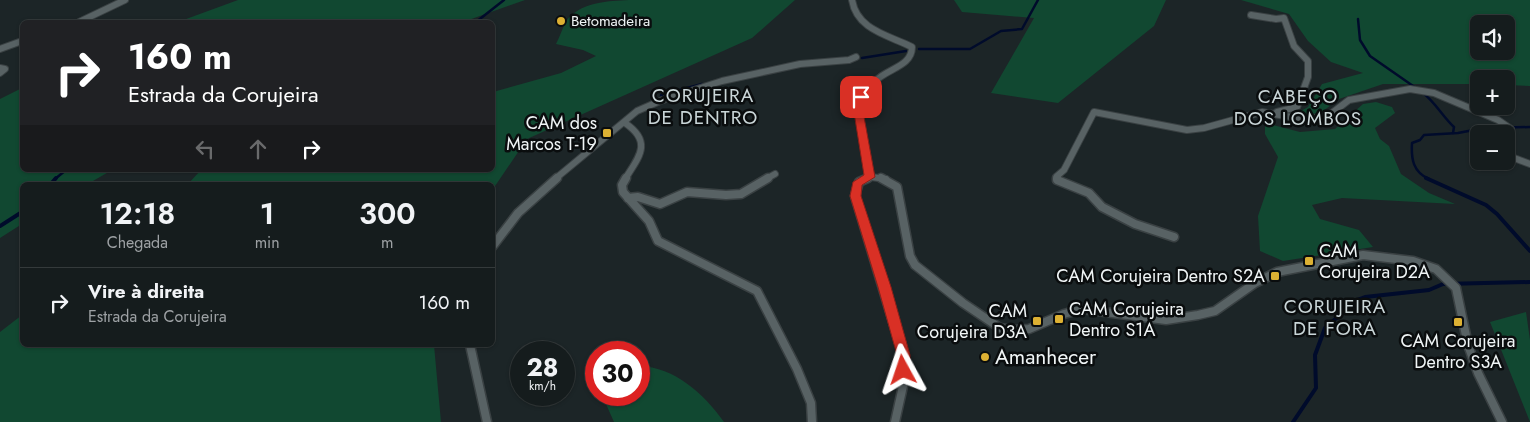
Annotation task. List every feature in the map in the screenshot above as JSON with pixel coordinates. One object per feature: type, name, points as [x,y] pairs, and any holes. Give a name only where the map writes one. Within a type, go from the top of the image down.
[{"type":"street","points":[[83,20],[125,0]]},
{"type":"street","points":[[852,0],[852,8],[858,18],[869,27],[912,47],[913,51],[912,56],[898,68],[886,72],[861,97],[857,106],[870,177]]},
{"type":"street","points":[[1251,15],[1276,19],[1284,18],[1294,46],[1308,61],[1308,77],[1297,107],[1273,113]]},
{"type":"street","points":[[0,49],[20,42]]},
{"type":"street","points":[[495,243],[518,213],[568,168],[625,123],[637,111],[650,104],[722,81],[800,64],[849,60],[856,57]]},
{"type":"street","points":[[0,68],[4,69],[0,73]]},
{"type":"street","points":[[1174,236],[1135,224],[1102,207],[1089,193],[1057,180],[1057,176],[1064,170],[1094,112],[1187,130],[1204,128],[1256,113],[1273,113],[1302,119],[1317,118],[1332,113],[1349,100],[1398,90],[1420,89],[1458,103],[1499,125]]},
{"type":"street","points":[[625,123],[634,129],[641,139],[642,147],[641,154],[622,185],[623,192],[649,221],[658,241],[757,291],[797,369],[811,403],[812,422]]},
{"type":"street","points":[[1515,158],[1530,164]]},
{"type":"street","points":[[628,198],[638,197],[660,204],[687,192],[735,195],[752,188],[775,174]]},
{"type":"street","points":[[895,422],[903,386],[903,355],[855,196],[857,184],[862,179],[870,177],[888,180],[897,187],[910,256],[915,265],[963,303],[1006,330],[1029,329],[1064,314],[1082,309],[1105,310],[1148,319],[1166,320],[1198,315],[1226,306],[1270,274],[1363,255],[1392,257],[1436,269],[1456,288],[1468,345],[1478,373],[1502,422]]},
{"type":"street","points":[[470,347],[487,422]]},
{"type":"green space","points":[[238,0],[525,0],[469,20],[183,20]]},
{"type":"green space","points":[[629,0],[795,0],[752,38],[527,139],[495,186],[495,182],[190,182],[199,172],[495,172],[495,91],[561,73],[596,56],[583,50],[556,44],[565,23],[571,16],[585,7],[603,2]]},
{"type":"green space","points":[[954,0],[1166,0],[1154,26],[1058,103],[991,93],[1034,18],[962,12]]},
{"type":"green space","points":[[1241,0],[1530,0],[1530,86],[1515,85],[1515,70],[1470,70],[1470,84],[1383,84],[1339,99],[1323,111],[1307,116],[1297,113],[1308,107],[1322,84],[1363,73],[1331,62],[1308,41],[1289,14]]},
{"type":"green space","points":[[20,89],[20,172],[109,172],[91,182],[20,182],[20,225],[0,238],[0,99]]},
{"type":"green space","points":[[1376,102],[1392,107],[1395,113],[1375,128],[1380,139],[1389,146],[1401,174],[1429,193],[1455,204],[1342,198],[1312,205],[1320,219],[1359,230],[1373,247],[1283,261],[1260,251],[1258,216],[1278,157],[1265,134],[1265,123],[1300,132],[1335,129],[1363,104]]},
{"type":"green space","points":[[1526,312],[1530,340],[1530,422],[1490,322]]},
{"type":"green space","points":[[20,317],[20,347],[434,347],[441,422],[0,422],[0,332]]},
{"type":"green space","points":[[650,368],[665,371],[688,384],[698,392],[724,422],[614,422],[607,406],[650,406]]},
{"type":"waterway","points":[[479,20],[504,0]]},
{"type":"waterway","points":[[919,49],[970,49],[1001,31],[1022,29],[1038,0]]},
{"type":"waterway","points":[[1358,19],[1360,40],[1370,56],[1416,88]]},
{"type":"waterway","points":[[862,58],[906,51]]},
{"type":"waterway","points":[[661,95],[702,84]]},
{"type":"waterway","points":[[1423,93],[1454,127],[1453,133]]},
{"type":"waterway","points":[[1429,179],[1416,169],[1412,154],[1412,143],[1420,140],[1424,135],[1458,133],[1484,128],[1530,127]]},
{"type":"waterway","points":[[55,179],[64,172]]},
{"type":"waterway","points":[[1426,178],[1486,205],[1497,214],[1530,251]]},
{"type":"waterway","points":[[53,182],[55,179]]},
{"type":"waterway","points":[[0,226],[20,213]]},
{"type":"waterway","points":[[1293,422],[1316,388],[1315,355],[1325,328],[1357,300],[1365,297],[1429,290],[1443,284],[1530,282]]},
{"type":"place","name":"Betomadeira","points":[[561,21]]},
{"type":"place","name":"CAM dos Marcos T-19","points":[[607,133]]},
{"type":"place","name":"CAM Corujeira D2A","points":[[1309,261]]},
{"type":"place","name":"CAM Corujeira Dentro S2A","points":[[1275,276]]},
{"type":"place","name":"CAM Corujeira Dentro S1A","points":[[1059,319]]},
{"type":"place","name":"CAM Corujeira D3A","points":[[1037,321]]},
{"type":"place","name":"CAM Corujeira Dentro S3A","points":[[1458,322]]},
{"type":"place","name":"Amanhecer","points":[[985,357]]},
{"type":"district","name":"CORUJEIRA DE DENTRO","points":[[703,106]]},
{"type":"district","name":"CABEÇO DOS LOMBOS","points":[[1298,107]]},
{"type":"district","name":"CORUJEIRA DE FORA","points":[[1335,317]]},
{"type":"route","points":[[861,97],[857,106],[870,177],[862,179],[857,184],[855,196],[903,355],[903,370]]}]
